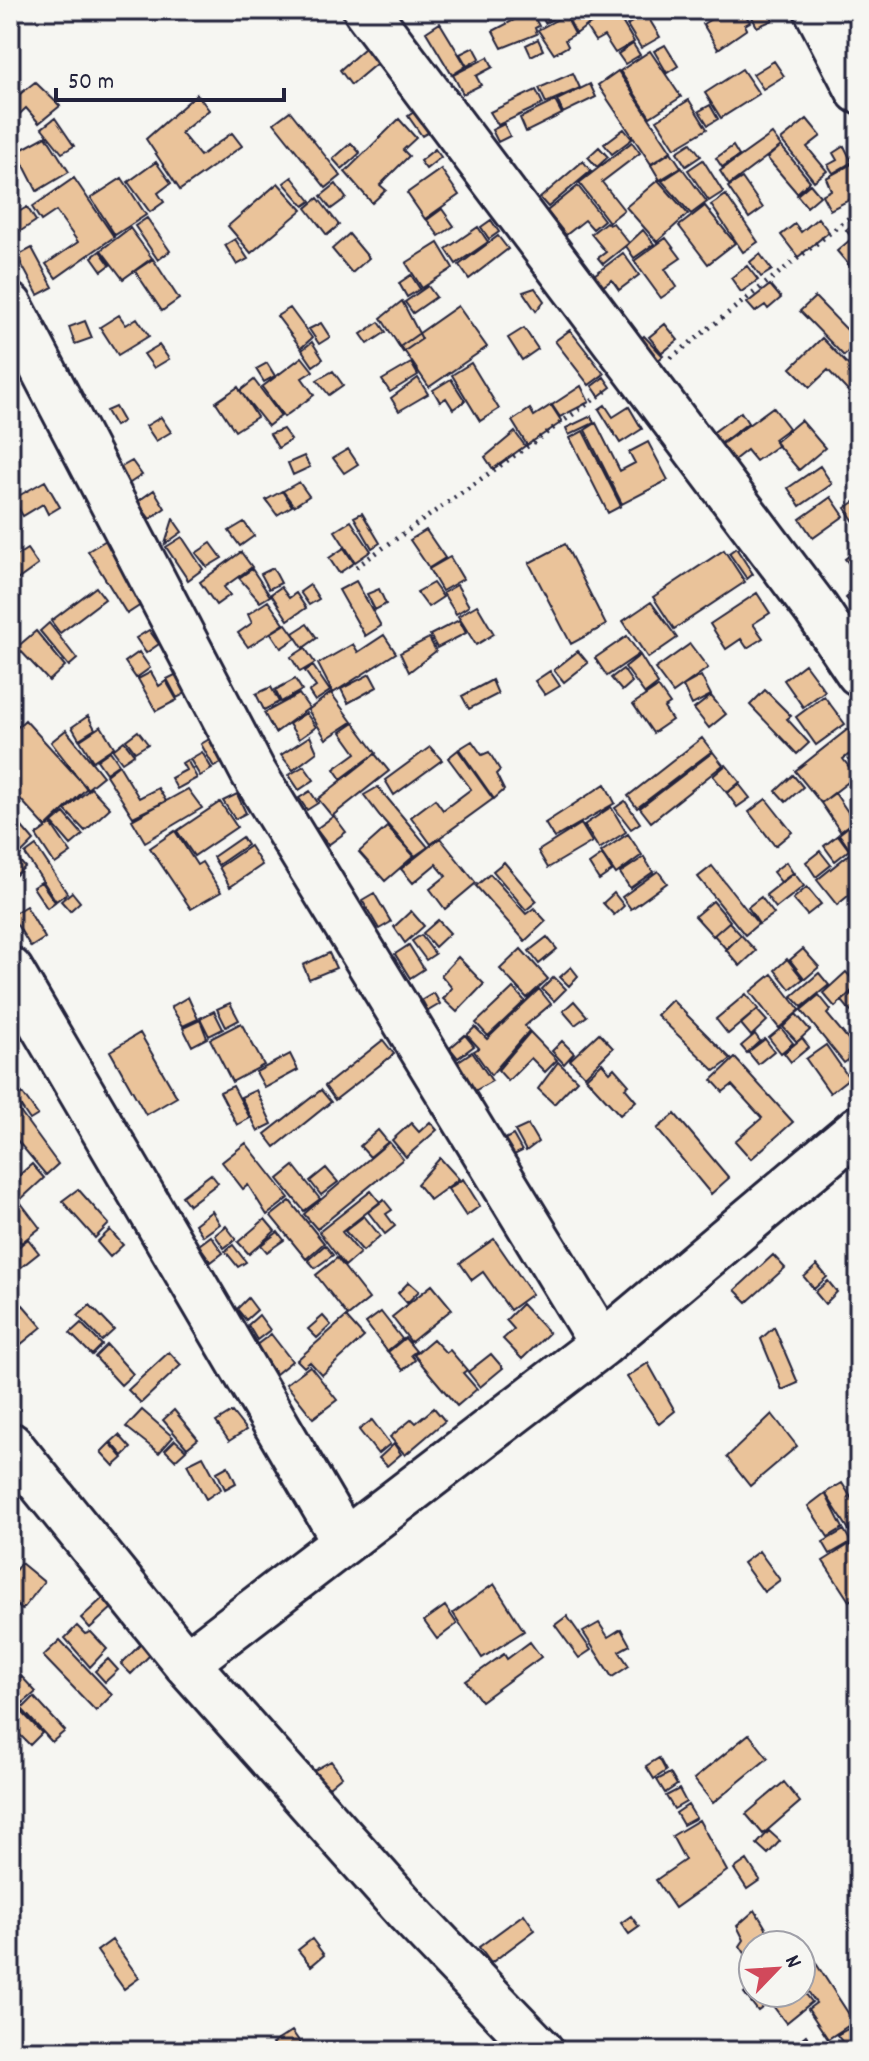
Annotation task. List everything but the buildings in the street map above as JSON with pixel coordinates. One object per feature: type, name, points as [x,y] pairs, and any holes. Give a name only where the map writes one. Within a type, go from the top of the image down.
[{"type":"street","points":[[366,10],[816,609],[859,673]]},
{"type":"street","points":[[817,10],[859,91]]},
{"type":"street","points":[[10,306],[253,772],[602,1344]]},
{"type":"street","points":[[10,970],[344,1540]]},
{"type":"street","points":[[186,1663],[602,1344],[859,1128]]},
{"type":"street","points":[[10,1445],[186,1663],[409,1913],[541,2051]]},
{"type":"path","points":[[356,567],[640,375],[859,210]]}]
